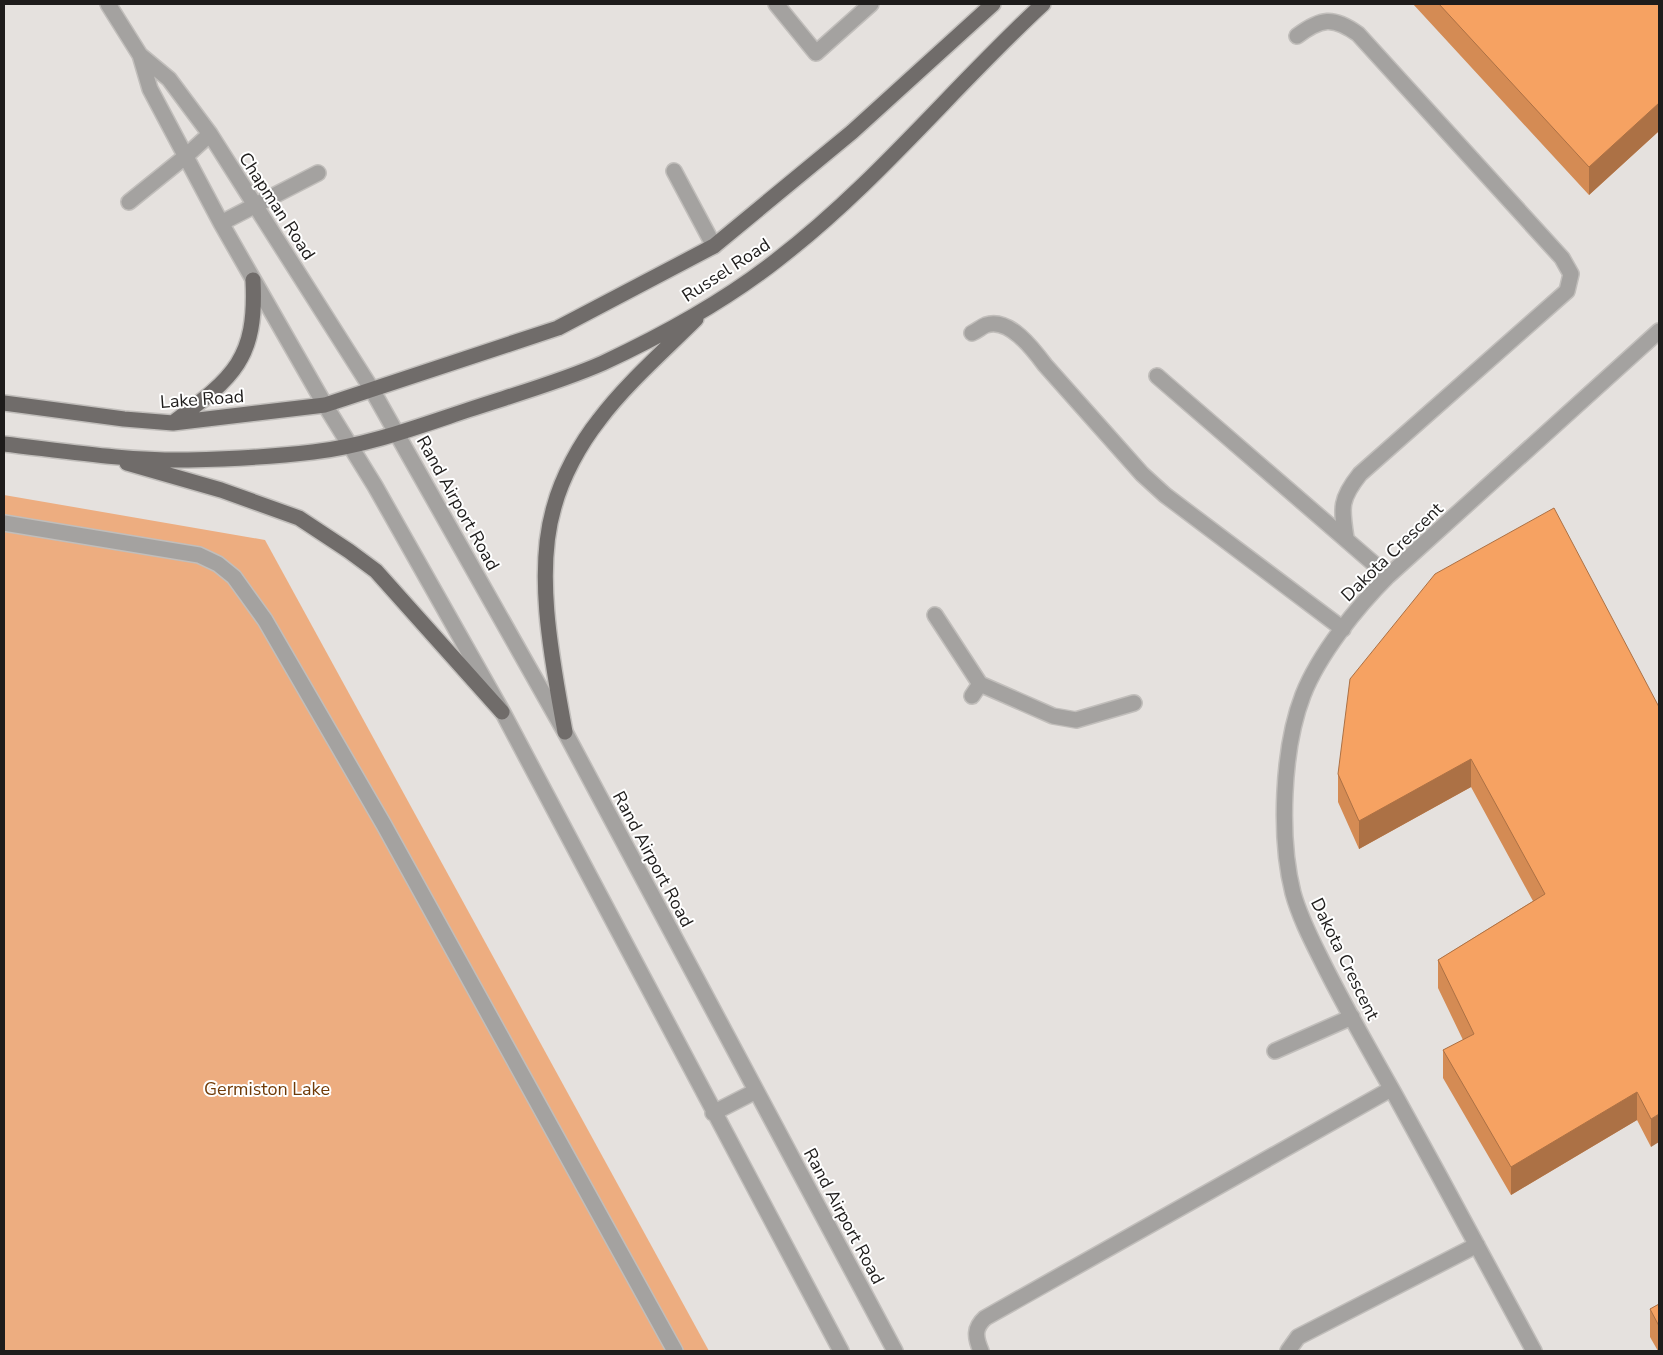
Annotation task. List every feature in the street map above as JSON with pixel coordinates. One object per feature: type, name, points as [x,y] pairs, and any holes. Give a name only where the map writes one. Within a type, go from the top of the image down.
[{"type":"main road","name":"Russel Road","points":[[371,388],[558,328],[714,246],[852,132],[993,4]]},
{"type":"main road","name":"Russel Road","points":[[352,446],[398,434],[602,363],[712,304],[776,261],[813,231],[886,164],[1010,34],[1044,4]]},
{"type":"main road","points":[[173,423],[209,396],[244,357],[251,337],[253,320],[253,280]]},
{"type":"main road","points":[[565,732],[553,664],[548,612],[546,553],[554,507],[569,469],[599,420],[712,304]]},
{"type":"main road","name":"Lake Road","points":[[4,403],[124,419],[173,423],[325,404],[371,388]]},
{"type":"main road","points":[[4,444],[101,455],[186,460],[312,452],[352,446]]},
{"type":"main road","points":[[101,455],[221,490],[306,523],[376,571],[502,712]]},
{"type":"street","name":"Chapman Road","points":[[108,4],[140,56],[150,89],[221,223],[325,404]]},
{"type":"street","points":[[776,4],[816,53],[871,4]]},
{"type":"street","points":[[1297,36],[1314,23],[1328,21],[1345,25],[1358,34],[1562,258],[1571,274],[1567,291],[1360,474],[1346,491],[1341,508],[1346,538]]},
{"type":"street","name":"Chapman Road","points":[[140,56],[169,79],[210,134],[254,207],[371,388]]},
{"type":"street","points":[[129,202],[210,134]]},
{"type":"street","points":[[674,171],[714,246]]},
{"type":"street","points":[[221,223],[318,172]]},
{"type":"street","points":[[972,333],[987,325],[1003,325],[1015,334],[1033,349],[1142,474],[1165,495],[1343,629]]},
{"type":"street","name":"Dakota Crescent","points":[[1534,1351],[1352,1017],[1305,926],[1293,894],[1286,855],[1284,811],[1286,774],[1302,696],[1313,675],[1362,602],[1388,576],[1659,331]]},
{"type":"street","points":[[1157,376],[1388,576]]},
{"type":"street","name":"Rand Airport Road","points":[[371,388],[565,732],[895,1351]]},
{"type":"street","points":[[325,404],[352,446],[502,712],[713,1113],[841,1351]]},
{"type":"street","points":[[4,523],[199,555],[218,564],[234,577],[265,620],[384,825],[675,1351]]},
{"type":"street","points":[[934,615],[976,690],[1053,716],[1076,720],[1134,703]]},
{"type":"street","points":[[1276,1051],[1352,1017]]},
{"type":"street","points":[[981,1351],[975,1334],[977,1325],[985,1318],[1391,1089]]},
{"type":"street","points":[[713,1113],[756,1091]]},
{"type":"street","points":[[1288,1351],[1298,1337],[1477,1245]]},
{"type":"green space","name":"Germiston Lake","points":[[4,495],[265,540],[709,1351],[4,1351]]},
{"type":"building","points":[[1439,4],[1659,4],[1659,103],[1589,167]]},
{"type":"building","points":[[1554,508],[1659,707],[1659,1114],[1651,1119],[1637,1092],[1511,1167],[1443,1050],[1474,1034],[1438,960],[1545,894],[1471,759],[1359,821],[1338,774],[1350,679],[1435,574]]},
{"type":"building","points":[[1659,1304],[1659,1326],[1650,1309]]}]
